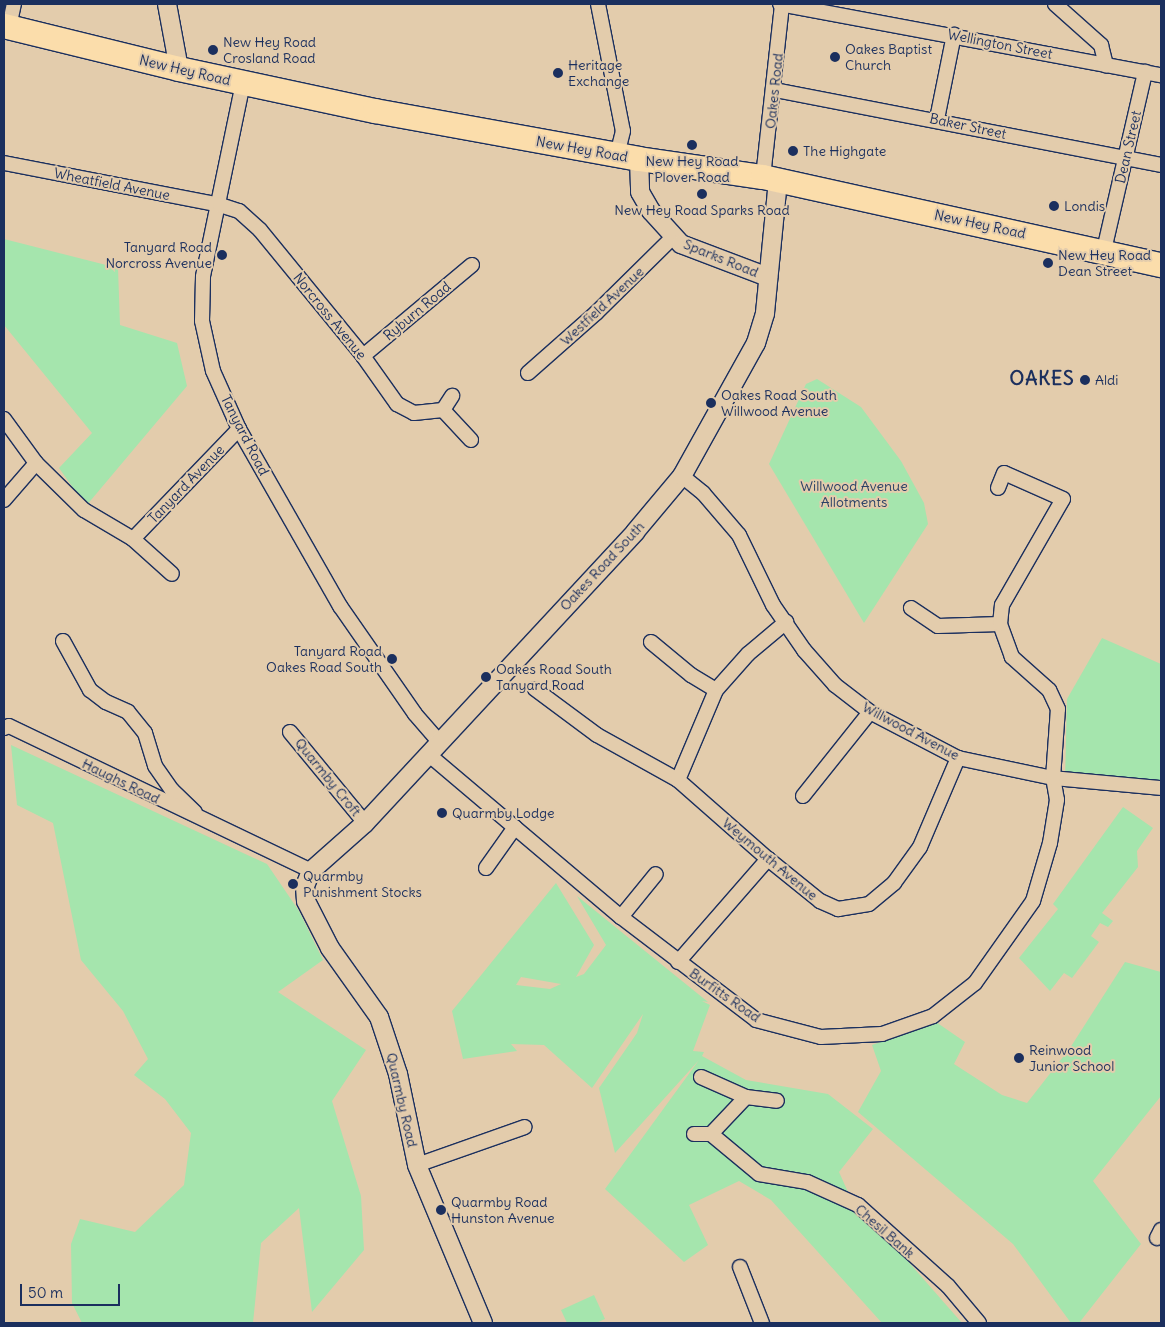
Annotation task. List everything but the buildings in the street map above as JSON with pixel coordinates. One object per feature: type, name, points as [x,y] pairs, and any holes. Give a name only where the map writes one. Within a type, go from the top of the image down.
[{"type":"highway","name":"New Hey Road","points":[[7,27],[179,69],[375,111],[628,157],[771,179],[1104,250],[1161,265]]},
{"type":"street","points":[[7,27],[14,4]]},
{"type":"street","points":[[168,4],[179,69]]},
{"type":"street","points":[[598,4],[628,157]]},
{"type":"street","name":"Wellington Street","points":[[781,4],[1161,75]]},
{"type":"street","name":"Oakes Road","points":[[771,179],[781,4]]},
{"type":"street","points":[[1055,4],[1101,45],[1106,65]]},
{"type":"street","points":[[937,119],[954,35]]},
{"type":"street","name":"Dean Street","points":[[1104,250],[1145,72]]},
{"type":"street","name":"Tanyard Road","points":[[243,83],[220,205],[203,277],[202,321],[214,371],[239,429],[340,606],[415,714],[434,748]]},
{"type":"street","name":"Baker Street","points":[[775,90],[937,119],[1161,165]]},
{"type":"street","name":"Sparks Road","points":[[628,157],[640,192],[681,244],[768,277]]},
{"type":"street","name":"Wheatfield Avenue","points":[[4,163],[220,205]]},
{"type":"street","name":"Oakes Road South","points":[[308,878],[365,822],[635,532],[682,476],[756,343],[765,313],[774,219],[771,179]]},
{"type":"street","name":"Norcross Avenue","points":[[220,205],[239,211],[260,230],[363,356],[397,404],[414,413],[443,410]]},
{"type":"street","name":"Westfield Avenue","points":[[528,373],[616,294],[674,236]]},
{"type":"street","name":"Ryburn Road","points":[[363,356],[472,266]]},
{"type":"street","points":[[452,396],[443,410],[471,440]]},
{"type":"street","points":[[4,419],[36,463],[84,510],[133,539],[172,574]]},
{"type":"street","name":"Tanyard Avenue","points":[[133,539],[239,429]]},
{"type":"street","points":[[4,500],[36,463]]},
{"type":"street","points":[[911,608],[938,626],[1000,624],[1002,605],[1063,499],[1004,473],[998,488]]},
{"type":"street","name":"Willwood Avenue","points":[[682,476],[703,493],[739,535],[773,605],[804,650],[835,685],[870,712],[958,758],[1053,778],[1161,788]]},
{"type":"street","points":[[678,780],[716,690],[748,654],[786,622]]},
{"type":"street","name":"Burfitts Road","points":[[434,748],[515,827],[621,917],[756,1020],[821,1037],[882,1034],[933,1016],[976,983],[1032,901],[1050,843],[1057,800],[1053,778],[1058,709],[1049,690],[1012,657],[1000,624]]},
{"type":"street","name":"Haughs Road","points":[[63,641],[90,690],[106,702],[128,712],[145,733],[155,766],[172,790],[192,810],[238,839]]},
{"type":"street","points":[[652,642],[691,676],[716,690]]},
{"type":"street","name":"Weymouth Avenue","points":[[535,690],[597,735],[678,780],[768,859],[829,905],[838,909],[869,904],[894,883],[920,847],[958,758]]},
{"type":"street","points":[[803,796],[870,712]]},
{"type":"street","name":"Haughs Road","points":[[4,728],[9,726],[238,839],[308,878]]},
{"type":"street","name":"Quarmby Croft","points":[[290,732],[365,822]]},
{"type":"street","points":[[486,868],[515,827]]},
{"type":"street","points":[[678,962],[768,859]]},
{"type":"street","points":[[621,917],[656,874]]},
{"type":"street","name":"Quarmby Road","points":[[308,878],[306,901],[330,948],[379,1017],[398,1074],[417,1165],[483,1323]]},
{"type":"street","points":[[701,1077],[746,1097],[777,1102]]},
{"type":"street","points":[[694,1134],[711,1134],[746,1097]]},
{"type":"street","points":[[417,1165],[524,1127]]},
{"type":"street","name":"Chesil Bank","points":[[711,1134],[759,1174],[807,1182],[858,1205],[948,1286],[979,1323]]},
{"type":"street","points":[[740,1267],[762,1323]]},
{"type":"green space","points":[[4,239],[118,268],[120,325],[177,343],[187,386],[86,506],[59,468],[92,433],[4,325]]},
{"type":"green space","name":"Willwood Avenue Allotments","points":[[817,379],[861,407],[901,461],[924,503],[928,524],[864,623],[769,464],[806,384]]},
{"type":"green space","points":[[1102,638],[1161,664],[1161,788],[1065,779],[1067,699]]},
{"type":"green space","points":[[11,745],[267,864],[299,911],[323,960],[278,992],[366,1050],[332,1101],[361,1196],[364,1250],[312,1312],[299,1208],[261,1243],[253,1323],[82,1323],[72,1303],[71,1244],[80,1219],[135,1232],[184,1185],[191,1133],[165,1099],[134,1075],[148,1059],[123,1011],[81,960],[53,823],[17,805]]},
{"type":"green space","points":[[1123,807],[1153,828],[1137,851],[1138,867],[1102,913],[1113,921],[1108,927],[1100,923],[1091,936],[1099,942],[1072,978],[1064,973],[1050,991],[1019,958],[1058,909],[1053,904]]},
{"type":"green space","points":[[556,883],[594,945],[576,977],[584,974],[606,945],[577,896],[708,1002],[702,1001],[710,1005],[693,1051],[704,1052],[702,1056],[746,1080],[828,1094],[873,1129],[839,1172],[857,1212],[898,1250],[962,1323],[882,1323],[771,1200],[739,1181],[689,1205],[708,1245],[684,1262],[605,1189],[699,1060],[615,1153],[599,1088],[637,1033],[643,1014],[592,1088],[544,1045],[511,1044],[517,1051],[463,1059],[452,1011]],"holes":[[[521,977],[561,984],[550,989],[516,985]]]},
{"type":"green space","points":[[1125,962],[1161,972],[1161,1096],[1093,1181],[1141,1244],[1079,1323],[1071,1323],[1013,1244],[858,1112],[881,1071],[872,1045],[936,1022],[965,1042],[954,1064],[1002,1095],[1027,1103],[1070,1048]]},
{"type":"green space","points":[[594,1295],[605,1319],[596,1323],[567,1323],[561,1310]]},
{"type":"place","name":"New Hey Road Crosland Road","points":[[213,50]]},
{"type":"place","name":"Oakes Baptist Church","points":[[835,57]]},
{"type":"place","name":"Heritage Exchange","points":[[558,73]]},
{"type":"place","name":"New Hey Road Plover Road","points":[[692,145]]},
{"type":"place","name":"The Highgate","points":[[793,151]]},
{"type":"place","name":"New Hey Road Sparks Road","points":[[702,194]]},
{"type":"place","name":"Londis","points":[[1054,206]]},
{"type":"place","name":"Tanyard Road Norcross Avenue","points":[[222,255]]},
{"type":"place","name":"New Hey Road Dean Street","points":[[1048,263]]},
{"type":"place","name":"Aldi","points":[[1085,380]]},
{"type":"place","name":"Oakes Road South Willwood Avenue","points":[[711,403]]},
{"type":"place","name":"Tanyard Road Oakes Road South","points":[[392,659]]},
{"type":"place","name":"Oakes Road South Tanyard Road","points":[[486,677]]},
{"type":"place","name":"Quarmby Lodge","points":[[442,813]]},
{"type":"place","name":"Quarmby Punishment Stocks","points":[[293,884]]},
{"type":"place","name":"Reinwood Junior School","points":[[1019,1058]]},
{"type":"place","name":"Quarmby Road Hunston Avenue","points":[[441,1210]]},
{"type":"district","name":"OAKES","points":[[1042,379]]}]
